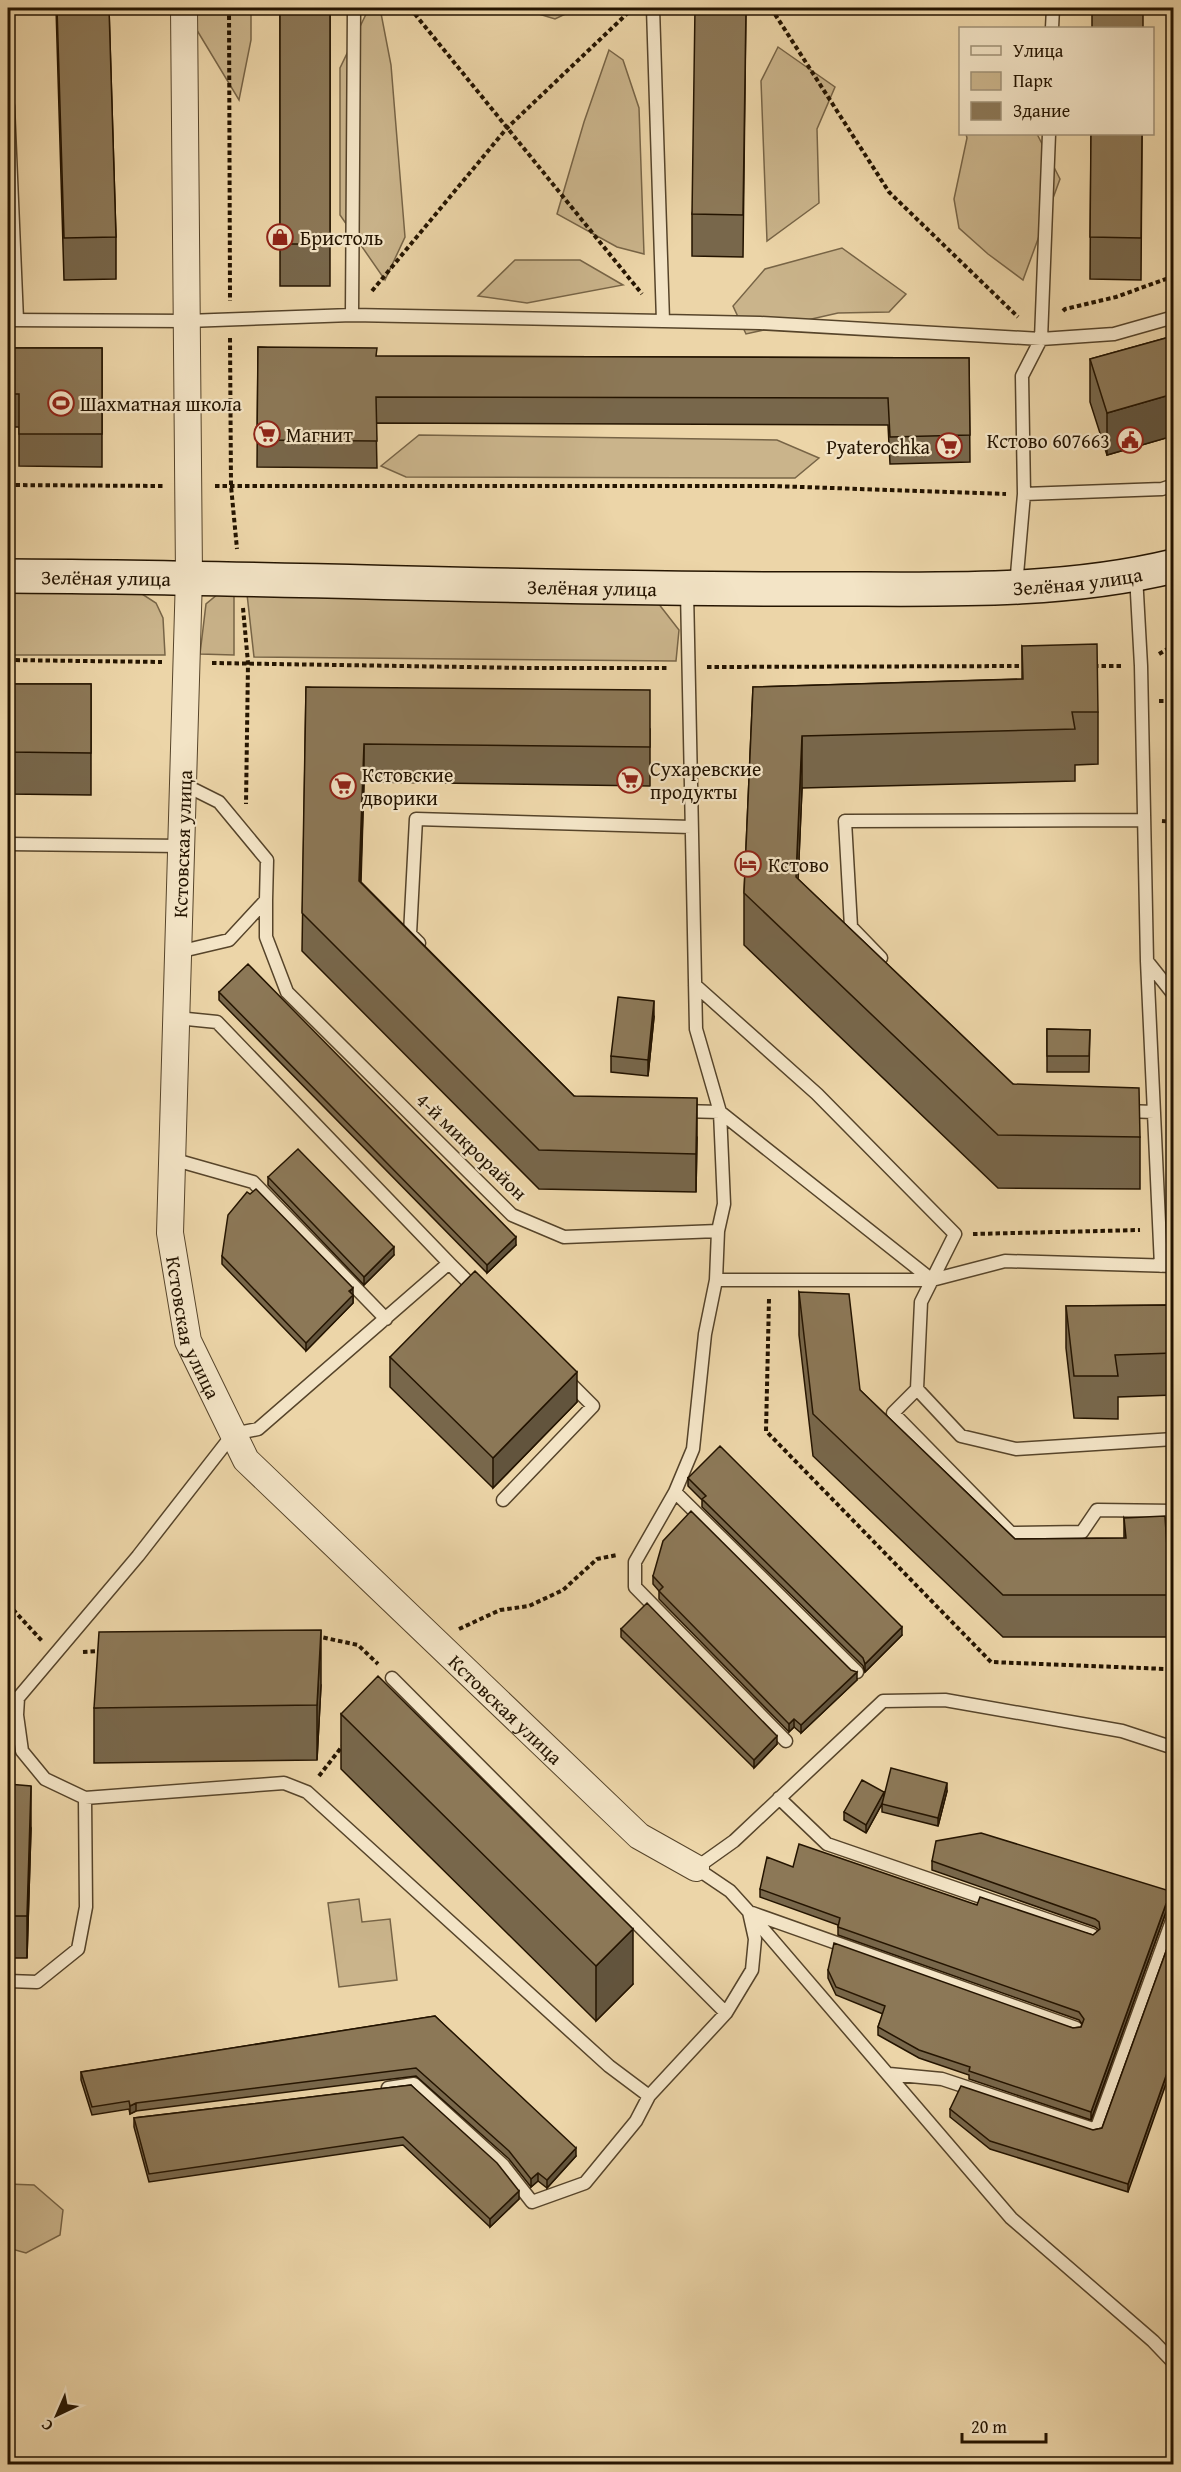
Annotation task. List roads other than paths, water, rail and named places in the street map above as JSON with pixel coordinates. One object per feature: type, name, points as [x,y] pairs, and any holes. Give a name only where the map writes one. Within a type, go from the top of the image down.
[{"type":"main road","name":"Зелёная улица","points":[[8,576],[189,576],[687,589],[1016,588],[1136,575],[1173,566]]},
{"type":"street","name":"Кстовская улица","points":[[184,8],[189,576],[170,1233],[188,1341],[246,1460],[639,1836],[696,1868]]},
{"type":"lane","points":[[352,315],[354,8]]},
{"type":"lane","points":[[653,8],[663,321]]},
{"type":"lane","points":[[1052,27],[1053,8]]},
{"type":"lane","points":[[8,106],[12,320],[187,321],[352,315],[760,323],[1041,339],[1114,334],[1173,316]]},
{"type":"lane","points":[[1016,588],[1024,494],[1022,376],[1041,339],[1049,135]]},
{"type":"lane","points":[[1024,494],[1162,489],[1173,485]]},
{"type":"lane","points":[[716,1281],[932,1280],[1005,1260],[1167,1266],[1160,1229],[1147,961],[1141,666],[1136,575]]},
{"type":"lane","points":[[687,589],[696,1029],[720,1112],[724,1204],[718,1231],[716,1281],[705,1334],[693,1449],[675,1492],[635,1562],[635,1587],[786,1741]]},
{"type":"lane","name":"4-й микрорайон","points":[[183,784],[219,802],[267,860],[266,937],[287,992],[512,1215],[564,1237],[718,1231]]},
{"type":"lane","points":[[427,951],[410,934],[416,819],[691,827]]},
{"type":"lane","points":[[890,968],[851,927],[845,821],[1144,820]]},
{"type":"lane","points":[[8,844],[182,846]]},
{"type":"lane","points":[[178,952],[229,940],[266,900]]},
{"type":"lane","points":[[1147,961],[1173,995]]},
{"type":"lane","points":[[695,985],[817,1094],[955,1234],[921,1302],[917,1389],[893,1413],[1011,1533],[1082,1532],[1097,1510],[1173,1511]]},
{"type":"lane","points":[[177,1018],[217,1022],[483,1297]]},
{"type":"lane","points":[[664,1111],[720,1112],[932,1280]]},
{"type":"lane","points":[[1108,1111],[1154,1112]]},
{"type":"lane","points":[[172,1159],[253,1182],[386,1319]]},
{"type":"lane","points":[[8,1709],[13,1698],[55,1654],[138,1556],[233,1434],[258,1428],[450,1263]]},
{"type":"lane","points":[[503,1500],[593,1406],[559,1372]]},
{"type":"lane","points":[[917,1389],[961,1436],[1016,1449],[1173,1439]]},
{"type":"lane","points":[[675,1492],[857,1672]]},
{"type":"lane","points":[[392,1678],[726,2013]]},
{"type":"lane","points":[[13,1698],[22,1751],[45,1779],[85,1798],[284,1783],[307,1792],[609,2066],[649,2096]]},
{"type":"lane","points":[[1173,1748],[1122,1731],[945,1700],[883,1701],[734,1841],[696,1868],[730,1891],[749,1912],[1011,2218],[1153,2341],[1173,2363]]},
{"type":"lane","points":[[8,1981],[37,1982],[78,1949],[86,1907],[85,1798]]},
{"type":"lane","points":[[779,1798],[827,1844],[1092,1935]]},
{"type":"lane","points":[[379,2089],[414,2084],[503,2165],[532,2202],[585,2183],[636,2121],[649,2096],[726,2013],[752,1970],[755,1939],[749,1912]]},
{"type":"lane","points":[[749,1912],[1076,2028]]},
{"type":"lane","points":[[889,2074],[942,2079],[1096,2130],[1173,1915]]},
{"type":"place","name":"Бристоль","points":[[280,237]]},
{"type":"place","name":"Шахматная школа","points":[[61,403]]},
{"type":"place","name":"Магнит","points":[[267,434]]},
{"type":"place","name":"Кстово 607663","points":[[1130,440]]},
{"type":"place","name":"Pyaterochka","points":[[949,446]]},
{"type":"place","name":"Сухаревские продукты","points":[[630,780]]},
{"type":"place","name":"Кстовские дворики","points":[[343,786]]},
{"type":"place","name":"Кстово","points":[[748,864]]}]
